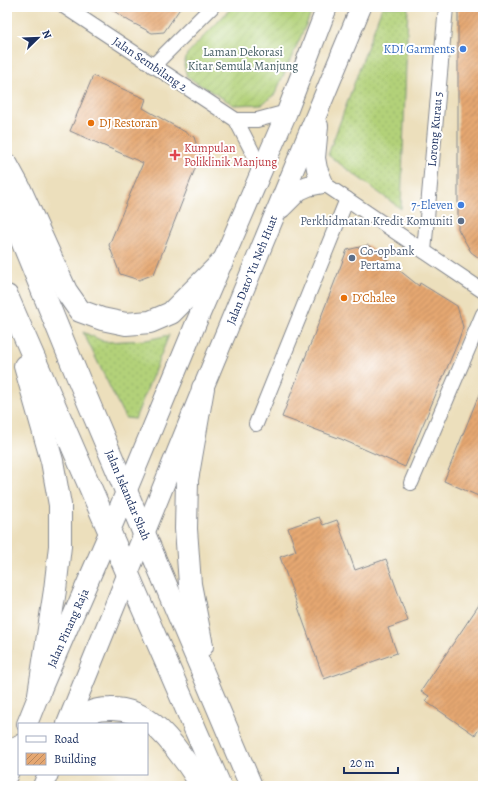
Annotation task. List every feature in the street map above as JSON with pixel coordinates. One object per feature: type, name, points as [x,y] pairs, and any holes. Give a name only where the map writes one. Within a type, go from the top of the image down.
[{"type":"main road","points":[[126,491],[287,112],[328,7]]},
{"type":"main road","name":"Jalan Dato' Yu Neh Huat","points":[[128,573],[361,7]]},
{"type":"main road","points":[[275,214],[299,190],[308,186],[323,183],[317,169],[315,158],[319,108]]},
{"type":"main road","points":[[7,165],[19,187],[66,291],[80,311],[102,319],[126,324],[150,322],[171,313],[222,262]]},
{"type":"main road","name":"Jalan Iskandar Shah","points":[[7,204],[79,380],[251,786]]},
{"type":"main road","points":[[7,296],[220,786]]},
{"type":"main road","points":[[7,306],[52,461],[60,505],[60,546],[55,590],[39,694]]},
{"type":"main road","points":[[203,388],[187,480],[186,529],[190,584],[214,698]]},
{"type":"main road","name":"Jalan Pinang Raja","points":[[27,723],[126,491]]},
{"type":"main road","points":[[68,723],[128,573]]},
{"type":"main road","points":[[76,723],[84,715],[96,709],[124,709],[136,713],[168,736],[202,786]]},
{"type":"main road","points":[[7,776],[18,748]]},
{"type":"main road","points":[[43,786],[48,775]]},
{"type":"street","name":"Jalan Sembilang 2","points":[[65,7],[236,120],[252,151],[260,173]]},
{"type":"street","points":[[153,66],[212,7]]},
{"type":"street","name":"Lorong Kurau 5","points":[[424,251],[446,7]]},
{"type":"street","points":[[236,120],[258,120],[287,112]]},
{"type":"street","points":[[323,183],[483,291]]},
{"type":"street","points":[[256,424],[347,199]]},
{"type":"street","points":[[411,484],[483,314]]},
{"type":"green space","name":"Laman Dekorasi Kitar Semula Manjung","points":[[232,7],[314,7],[275,94],[262,104],[234,105],[187,77],[184,65],[187,54]]},
{"type":"green space","points":[[382,7],[408,7],[401,209],[328,155]]},
{"type":"green space","points":[[83,332],[105,342],[146,340],[169,335],[135,419],[125,418]]},
{"type":"building","points":[[108,7],[181,7],[164,32],[152,33],[129,21]]},
{"type":"building","points":[[458,7],[483,7],[483,261],[471,252],[458,229]]},
{"type":"building","points":[[93,76],[146,99],[143,108],[194,137],[200,156],[154,274],[139,280],[120,274],[109,245],[143,163],[70,131]]},
{"type":"building","points":[[368,245],[419,286],[420,283],[457,306],[463,327],[405,467],[341,439],[282,417],[347,250]]},
{"type":"building","points":[[483,387],[483,498],[444,481]]},
{"type":"building","points":[[319,517],[323,525],[337,520],[355,570],[386,559],[408,621],[388,628],[397,653],[324,679],[280,557],[296,551],[288,528]]},
{"type":"building","points":[[483,599],[483,724],[475,735],[425,701],[429,696],[421,691]]},
{"type":"place","name":"KDI Garments","points":[[463,49]]},
{"type":"place","name":"DJ Restoran","points":[[91,123]]},
{"type":"place","name":"Kumpulan Poliklinik Manjung","points":[[175,155]]},
{"type":"place","name":"7-Eleven","points":[[461,205]]},
{"type":"place","name":"Perkhidmatan Kredit Komuniti","points":[[461,221]]},
{"type":"place","name":"Co-opbank Pertama","points":[[352,258]]},
{"type":"place","name":"D’Chalee","points":[[344,298]]}]
